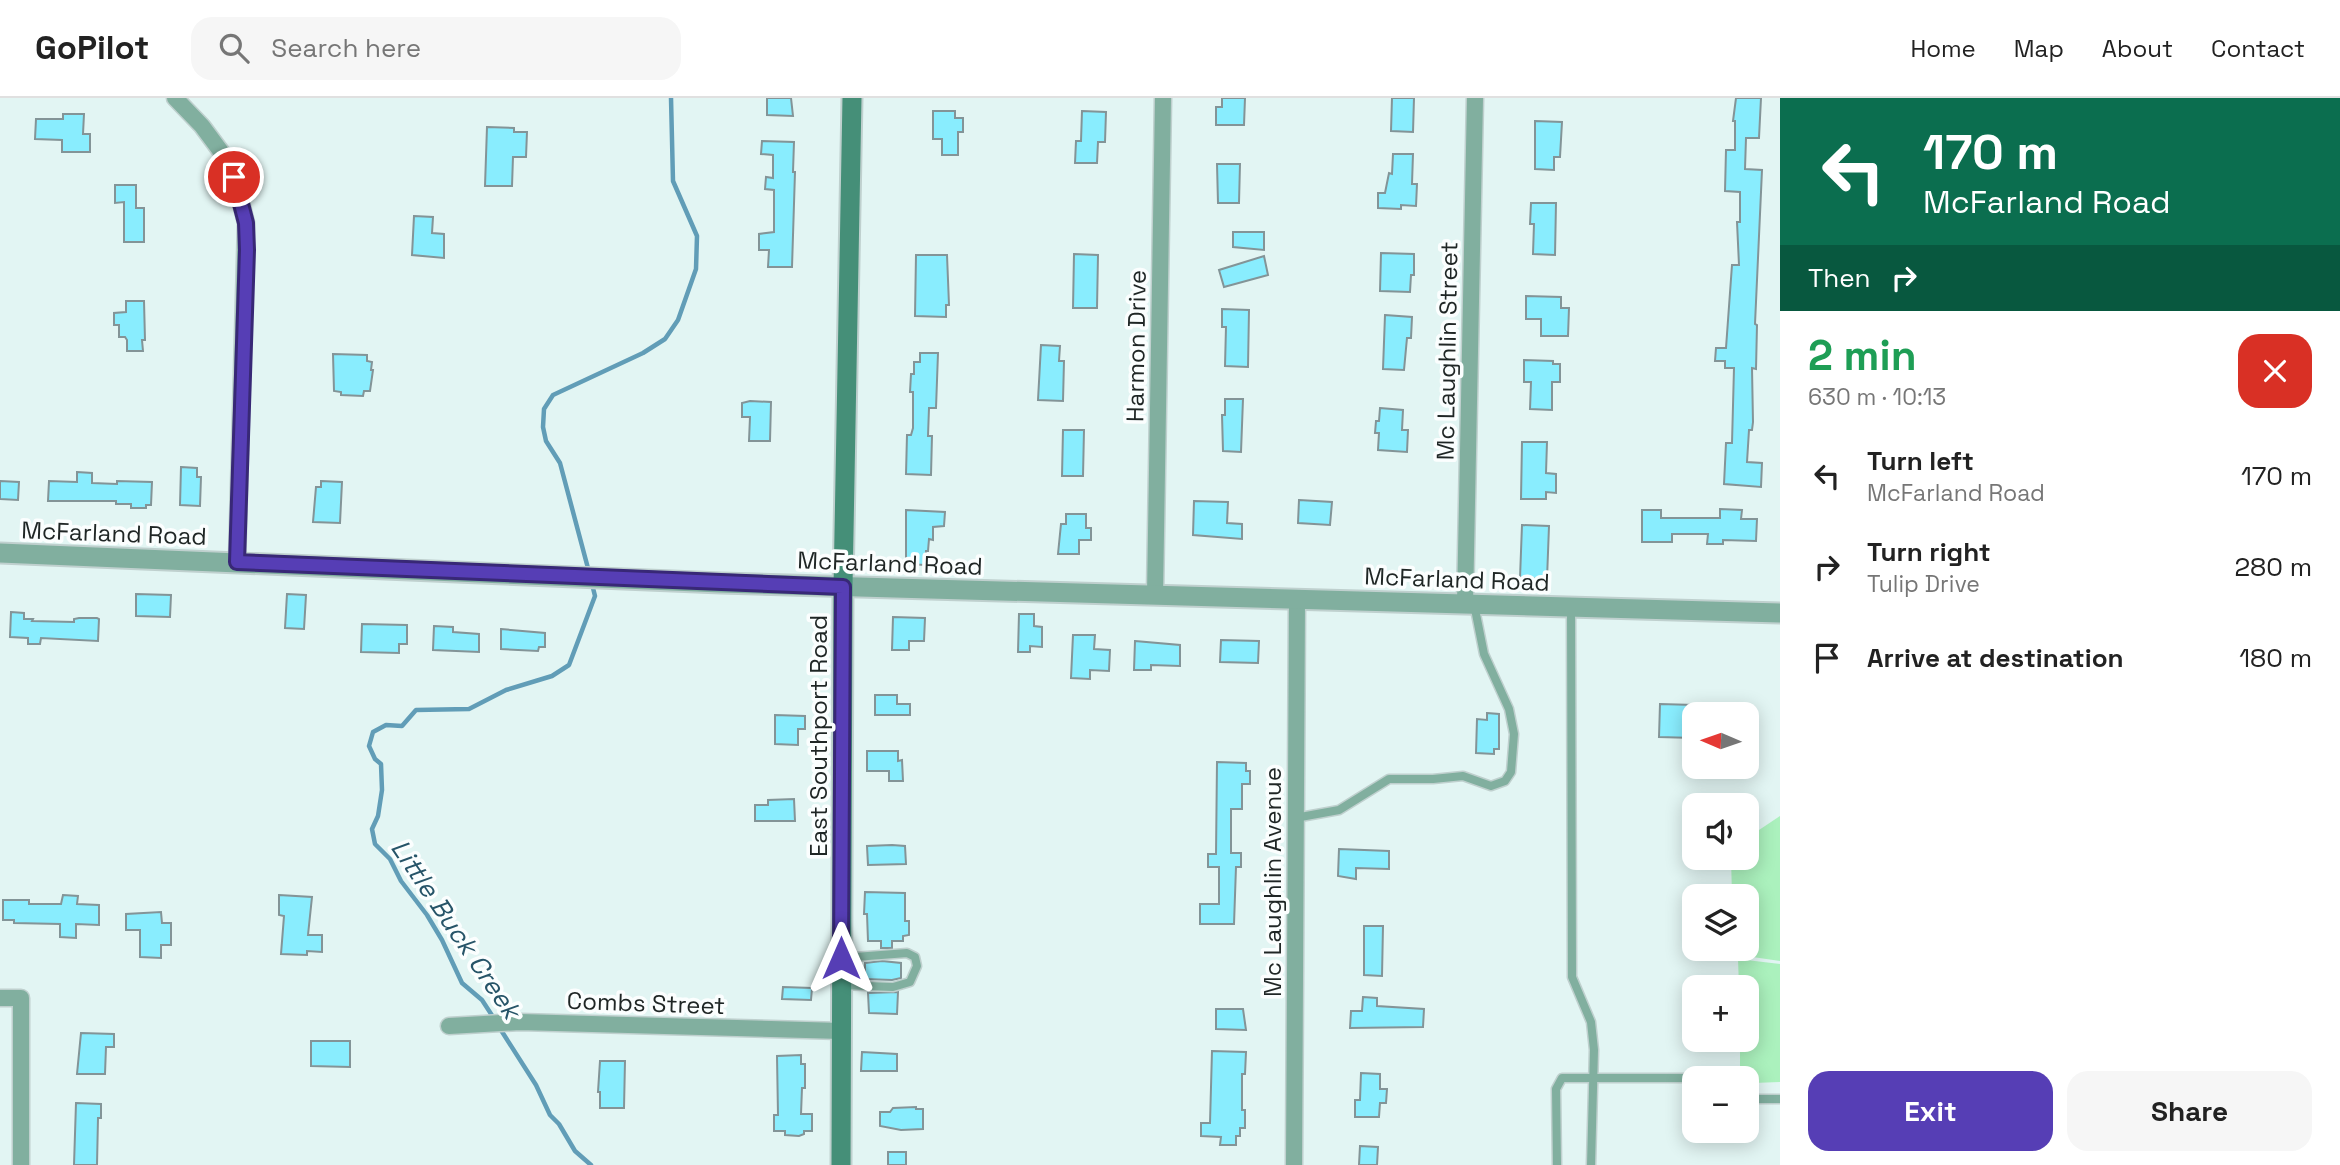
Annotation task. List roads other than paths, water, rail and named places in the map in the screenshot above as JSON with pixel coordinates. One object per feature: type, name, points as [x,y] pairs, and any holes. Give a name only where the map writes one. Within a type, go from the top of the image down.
[{"type":"main road","name":"East Southport Road","points":[[841,1165],[843,587],[852,98]]},
{"type":"street","points":[[175,98],[202,126],[222,153],[238,190],[246,223],[237,562]]},
{"type":"street","name":"Harmon Drive","points":[[1155,595],[1163,98]]},
{"type":"street","name":"Mc Laughlin Street","points":[[1469,604],[1475,98]]},
{"type":"street","name":"McFarland Road","points":[[0,553],[630,580],[1780,612]]},
{"type":"street","name":"Mc Laughlin Avenue","points":[[1294,1165],[1297,599]]},
{"type":"street","points":[[0,998],[21,998],[21,1165]]},
{"type":"street","name":"Combs Street","points":[[449,1026],[520,1022],[841,1031]]},
{"type":"lane","points":[[1295,818],[1339,810],[1389,779],[1463,776],[1491,786],[1505,781],[1511,772],[1514,734],[1509,709],[1484,654],[1469,604]]},
{"type":"lane","points":[[1571,607],[1572,977],[1591,1022],[1594,1050],[1591,1165]]},
{"type":"lane","points":[[841,958],[907,953],[915,957],[917,966],[910,982],[901,987],[841,985]]},
{"type":"lane","points":[[1557,1165],[1558,1082],[1568,1077],[1682,1078]]},
{"type":"lane","points":[[1759,1099],[1780,1099]]},
{"type":"waterway","name":"Little Buck Creek","points":[[589,572],[560,463],[546,441],[543,427],[544,409],[553,395],[643,353],[665,339],[678,320],[696,269],[697,236],[673,181],[671,98]]},
{"type":"waterway","name":"Little Buck Creek","points":[[495,1020],[482,1000],[462,983],[427,915],[401,881],[390,859],[375,844],[372,829],[378,816],[382,790],[381,764],[375,759],[369,746],[373,732],[386,725],[402,726],[416,710],[469,709],[506,690],[552,676],[569,665],[595,596],[592,584]]},
{"type":"waterway","name":"Little Buck Creek","points":[[499,1027],[536,1085],[550,1115],[559,1124],[575,1151],[591,1165]]}]
